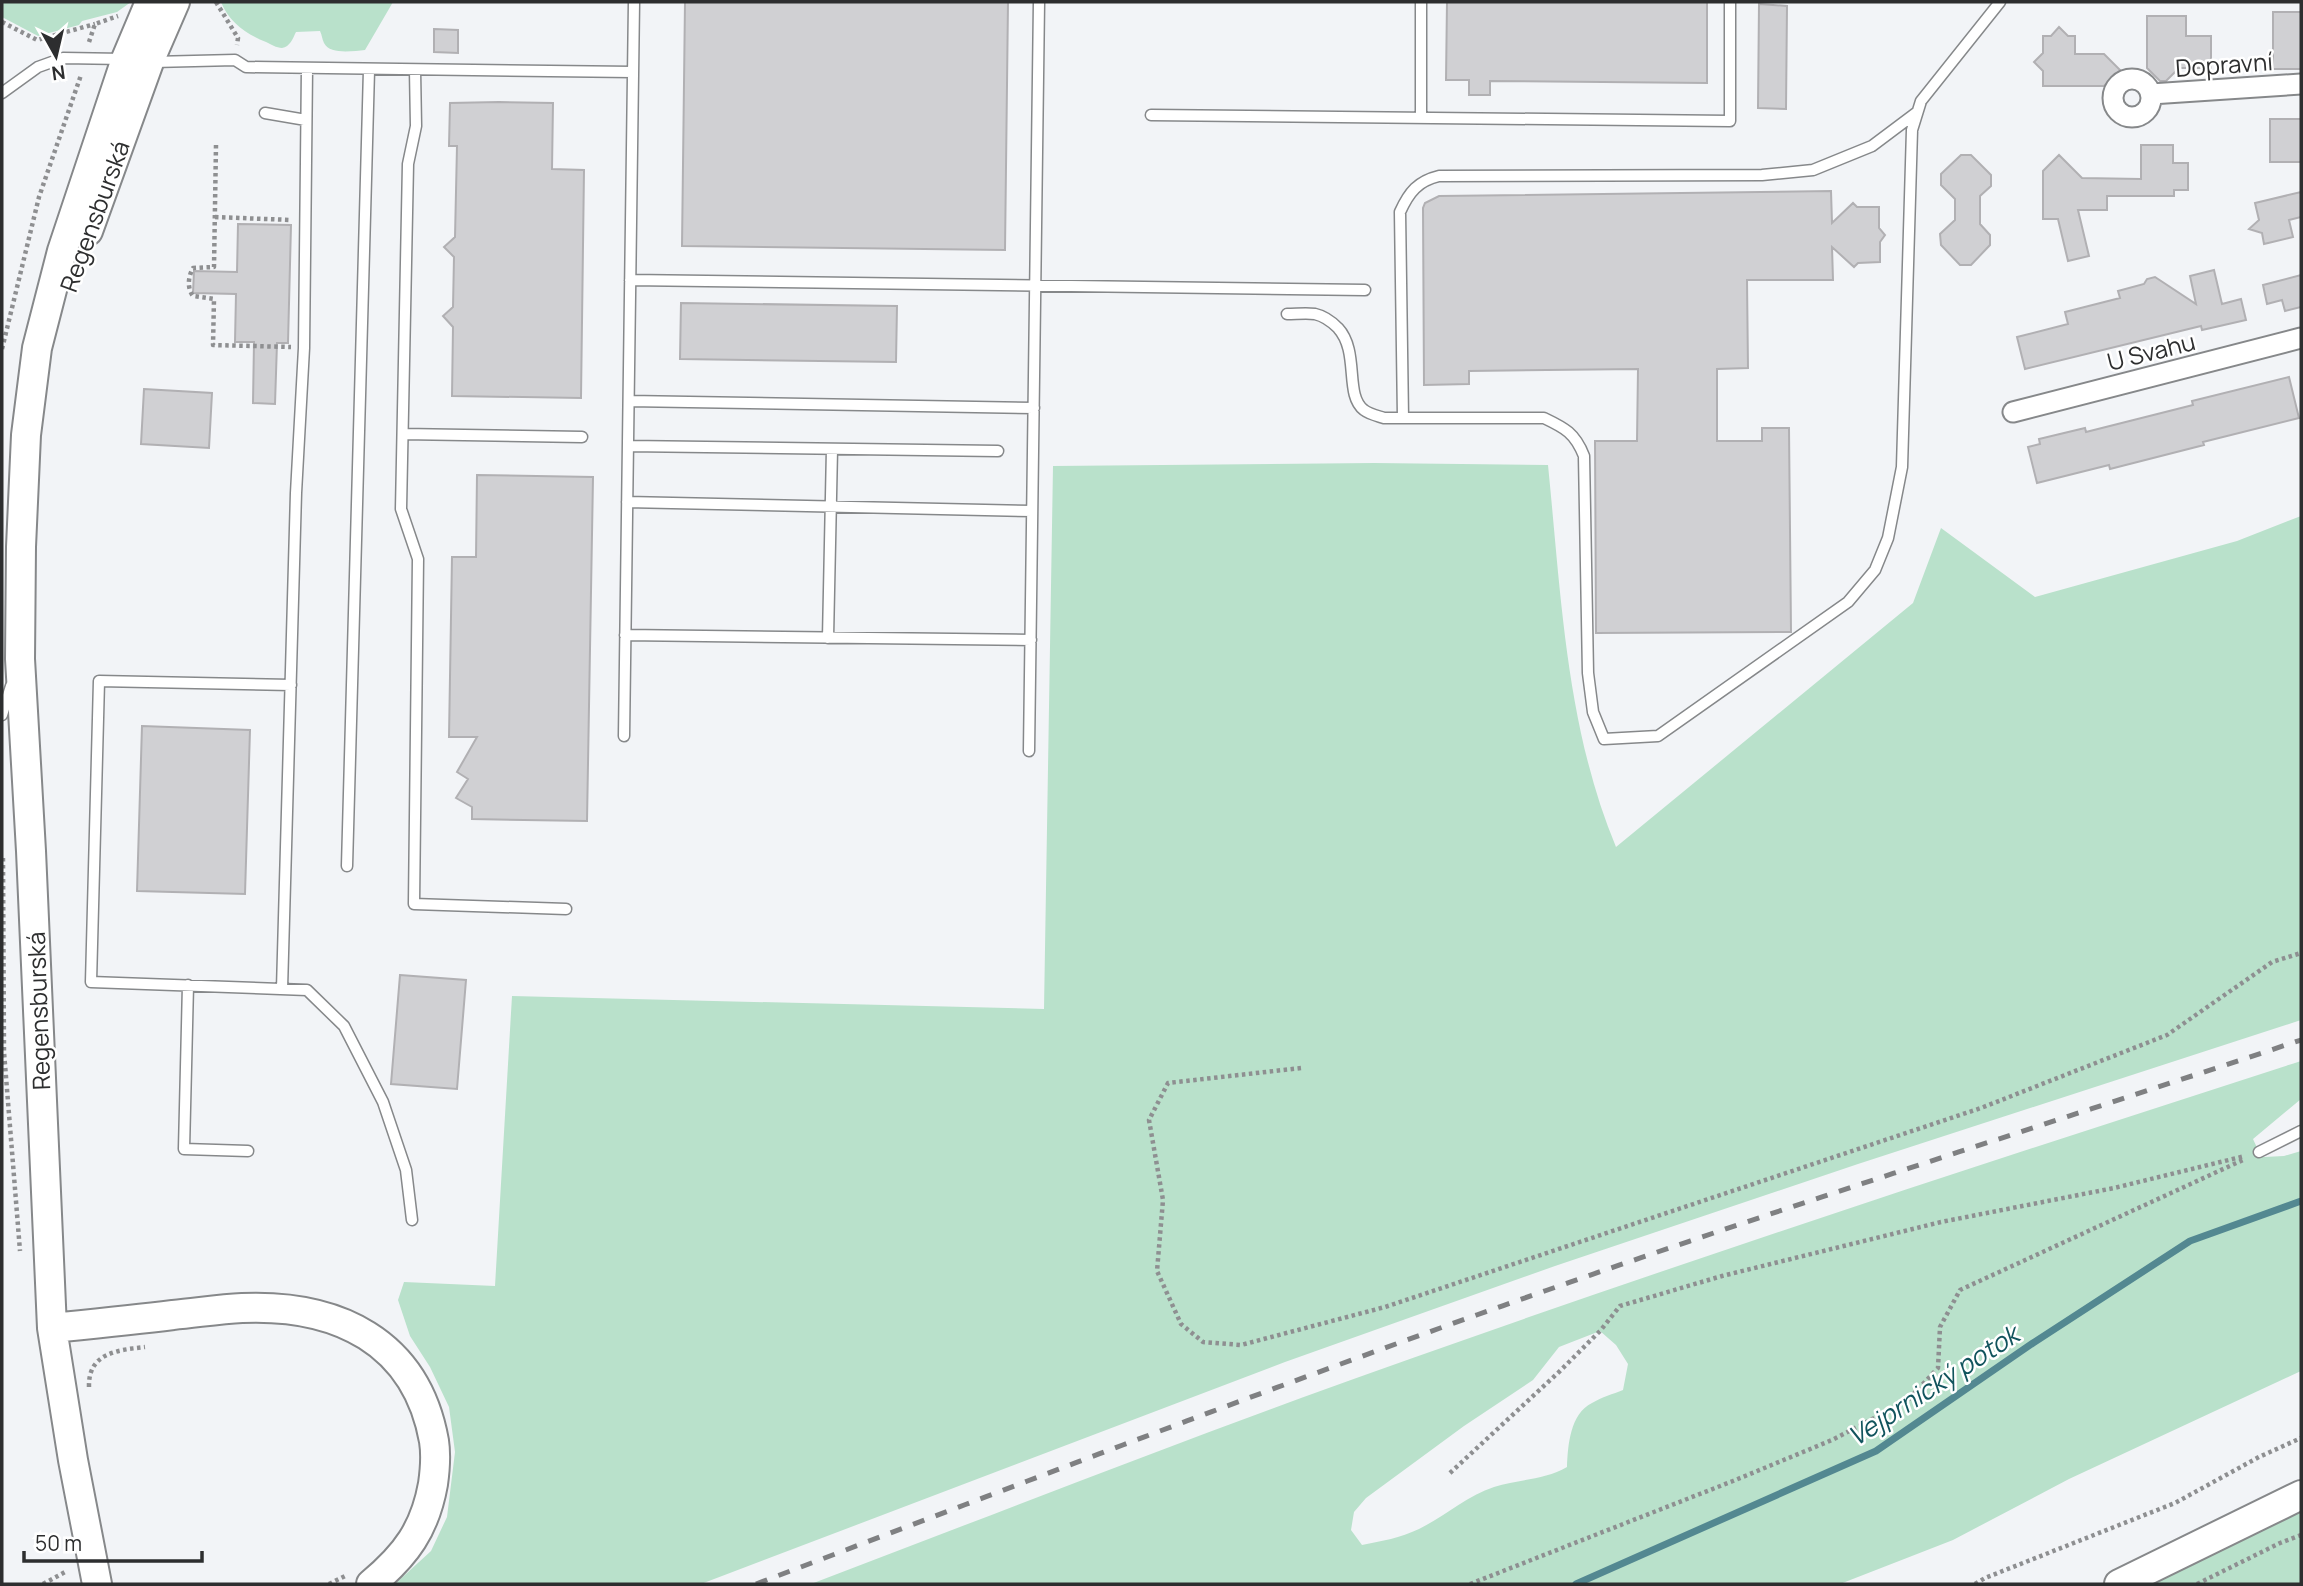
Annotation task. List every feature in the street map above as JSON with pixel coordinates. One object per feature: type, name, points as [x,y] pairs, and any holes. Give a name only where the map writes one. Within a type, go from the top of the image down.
[{"type":"main road","name":"Regensburská","points":[[86,1577],[52,1328],[20,659],[21,547],[26,435],[56,321],[137,61],[150,2]]},
{"type":"main road","name":"Regensburská","points":[[137,61],[175,2]]},
{"type":"main road","points":[[52,1328],[243,1308],[295,1310],[331,1318],[353,1327],[380,1345],[401,1363],[417,1389],[429,1417],[435,1444],[434,1475],[429,1508],[415,1538],[394,1565],[362,1577]]},
{"type":"main road","points":[[2119,1584],[2148,1578],[2301,1495]]},
{"type":"street","name":"Dopravní","points":[[2151,94],[2301,84]]},
{"type":"street","name":"U Svahu","points":[[2013,412],[2301,338]]},
{"type":"lane","points":[[624,736],[634,2]]},
{"type":"lane","points":[[1029,751],[1039,2]]},
{"type":"lane","points":[[1421,2],[1421,118]]},
{"type":"lane","points":[[1152,115],[1730,121],[1730,2]]},
{"type":"lane","points":[[1287,314],[1315,314],[1331,321],[1345,336],[1352,357],[1353,387],[1357,403],[1364,411],[1384,418],[1544,418],[1565,428],[1578,441],[1584,456],[1588,673],[1593,712],[1604,739],[1658,736],[1848,602],[1875,570],[1888,538],[1902,467],[1912,130],[1921,102],[2000,2]]},
{"type":"lane","points":[[2,93],[38,66],[63,58],[85,57],[137,61],[235,60],[246,67],[633,72]]},
{"type":"lane","points":[[282,989],[296,493],[304,348],[307,68]]},
{"type":"lane","points":[[347,866],[369,70]]},
{"type":"lane","points":[[415,70],[416,126],[408,164],[401,509],[418,559],[414,904],[566,909]]},
{"type":"lane","points":[[265,113],[306,120]]},
{"type":"lane","points":[[1403,418],[1400,212],[1406,198],[1416,186],[1439,176],[1762,175],[1813,170],[1872,146],[1916,113]]},
{"type":"lane","points":[[630,280],[1365,290]]},
{"type":"lane","points":[[629,401],[1034,408]]},
{"type":"lane","points":[[403,434],[582,437]]},
{"type":"lane","points":[[628,446],[998,451]]},
{"type":"lane","points":[[828,638],[832,449]]},
{"type":"lane","points":[[627,502],[1032,511]]},
{"type":"lane","points":[[625,635],[1031,640]]},
{"type":"lane","points":[[2,715],[20,659]]},
{"type":"lane","points":[[291,685],[99,681],[91,982],[307,990],[344,1026],[383,1102],[407,1170],[412,1220]]},
{"type":"lane","points":[[188,985],[184,1149],[248,1151]]},
{"type":"lane","points":[[2259,1152],[2301,1131]]},
{"type":"path","points":[[216,2],[238,38],[235,60]]},
{"type":"path","points":[[2,22],[37,40],[121,14]]},
{"type":"path","points":[[2,349],[39,197],[77,88],[95,24]]},
{"type":"path","points":[[216,145],[214,267],[193,268],[189,275],[189,291],[193,296],[214,299],[213,345],[304,348]]},
{"type":"path","points":[[215,217],[305,220]]},
{"type":"path","points":[[1301,1068],[1168,1083],[1149,1120],[1163,1200],[1157,1271],[1181,1324],[1203,1342],[1241,1345],[1385,1307],[1981,1108],[2167,1035],[2272,962],[2301,953]]},
{"type":"path","points":[[1450,1473],[1560,1371],[1600,1331],[1620,1306],[1722,1276],[1941,1222],[2114,1188],[2259,1152]]},
{"type":"path","points":[[1470,1584],[1819,1445],[1907,1401],[1938,1368],[1940,1327],[1960,1290],[2259,1152]]},
{"type":"path","points":[[63,1403],[90,1399],[89,1379],[96,1363],[111,1352],[153,1346]]},
{"type":"path","points":[[1975,1584],[2175,1503],[2259,1457],[2301,1438]]},
{"type":"path","points":[[2197,1584],[2301,1535]]},
{"type":"path","points":[[43,1584],[86,1577]]},
{"type":"path","points":[[329,1584],[362,1577]]},
{"type":"green space","points":[[2,2],[131,2],[117,12],[38,36],[2,17]]},
{"type":"green space","points":[[221,2],[393,2],[365,50],[336,51],[327,47],[320,31],[296,32],[287,46],[276,47],[239,26]]},
{"type":"green space","points":[[1374,463],[1548,465],[1562,611],[1576,707],[1599,801],[1616,847],[1913,603],[1941,528],[2035,597],[2237,541],[2301,516],[2301,1020],[1555,1266],[1285,1362],[701,1584],[395,1584],[431,1551],[447,1517],[455,1452],[449,1407],[430,1367],[410,1336],[398,1300],[404,1282],[495,1286],[512,996],[1044,1009],[1053,466]]},
{"type":"green space","points":[[2301,1061],[2301,1099],[2253,1139],[2264,1157],[2284,1156],[2301,1151],[2301,1371],[2069,1479],[1953,1540],[1840,1584],[811,1584],[1425,1353],[1800,1225]],"holes":[[[1600,1331],[1616,1345],[1628,1364],[1623,1390],[1596,1401],[1579,1415],[1572,1431],[1567,1467],[1550,1474],[1494,1487],[1419,1529],[1362,1545],[1351,1530],[1354,1512],[1366,1498],[1464,1426],[1533,1380],[1559,1347]]]},
{"type":"green space","points":[[2301,1495],[2301,1584],[2119,1584]]},
{"type":"building","points":[[685,2],[1008,2],[1005,250],[682,246]]},
{"type":"building","points":[[1447,2],[1707,2],[1707,83],[1490,81],[1490,95],[1469,95],[1469,80],[1446,80]]},
{"type":"building","points":[[1759,4],[1787,6],[1786,109],[1758,108]]},
{"type":"building","points":[[2273,12],[2301,12],[2301,69],[2273,69]]},
{"type":"building","points":[[2147,16],[2186,16],[2186,36],[2211,36],[2211,68],[2179,68],[2166,81],[2160,81],[2147,68]]},
{"type":"building","points":[[2059,27],[2068,36],[2075,36],[2075,54],[2104,54],[2120,70],[2104,86],[2043,86],[2043,71],[2034,62],[2043,53],[2043,36],[2051,36]]},
{"type":"building","points":[[434,29],[458,30],[458,53],[434,52]]},
{"type":"building","points":[[450,103],[553,103],[552,169],[584,170],[581,398],[452,396],[453,327],[443,316],[453,307],[454,257],[444,247],[455,237],[457,146],[449,146]]},
{"type":"building","points":[[2270,119],[2301,119],[2301,162],[2270,162]]},
{"type":"building","points":[[2141,145],[2173,145],[2173,163],[2188,163],[2188,190],[2174,190],[2174,196],[2107,196],[2107,210],[2078,210],[2089,256],[2068,261],[2058,219],[2043,219],[2043,171],[2059,155],[2082,178],[2141,179]]},
{"type":"building","points":[[1961,155],[1971,155],[1991,175],[1991,186],[1980,196],[1980,224],[1990,235],[1990,245],[1971,265],[1960,265],[1941,245],[1940,234],[1955,220],[1955,199],[1941,185],[1941,174]]},
{"type":"building","points":[[1831,191],[1832,223],[1853,203],[1857,207],[1879,207],[1879,228],[1885,235],[1880,242],[1880,262],[1858,263],[1854,267],[1832,247],[1833,280],[1747,280],[1748,368],[1717,369],[1717,441],[1762,441],[1762,428],[1789,428],[1791,632],[1596,633],[1595,441],[1637,441],[1638,369],[1469,371],[1469,384],[1424,385],[1425,203],[1439,196]]},
{"type":"building","points":[[2301,192],[2301,217],[2289,220],[2293,237],[2264,244],[2262,233],[2249,229],[2259,220],[2255,203]]},
{"type":"building","points":[[238,224],[291,225],[288,343],[277,343],[275,404],[253,403],[254,342],[235,342],[236,294],[193,293],[194,271],[237,272]]},
{"type":"building","points":[[2214,270],[2222,304],[2241,299],[2246,320],[2202,330],[2201,326],[2025,369],[2017,337],[2068,324],[2065,312],[2120,298],[2118,291],[2144,284],[2147,279],[2155,277],[2196,304],[2190,276]]},
{"type":"building","points":[[2301,275],[2301,307],[2285,311],[2282,300],[2267,304],[2263,285]]},
{"type":"building","points":[[681,303],[897,306],[896,362],[680,359]]},
{"type":"building","points":[[2289,377],[2299,418],[2110,469],[2109,465],[2037,483],[2028,447],[2040,444],[2039,439],[2085,428],[2086,432],[2193,405],[2192,401]]},
{"type":"building","points":[[144,389],[212,393],[209,448],[141,444]]},
{"type":"building","points":[[477,475],[593,477],[587,821],[472,819],[472,807],[456,798],[468,779],[457,772],[477,737],[449,737],[452,557],[476,557]]},
{"type":"building","points":[[142,726],[250,730],[245,894],[137,891]]},
{"type":"building","points":[[400,975],[466,980],[457,1089],[391,1084]]},
{"type":"waterway","name":"Vejprnický potok","points":[[1576,1584],[1876,1451],[2033,1343],[2190,1241],[2301,1201]]},
{"type":"railway","points":[[756,1584],[1257,1395],[1559,1286],[2301,1040]]}]
